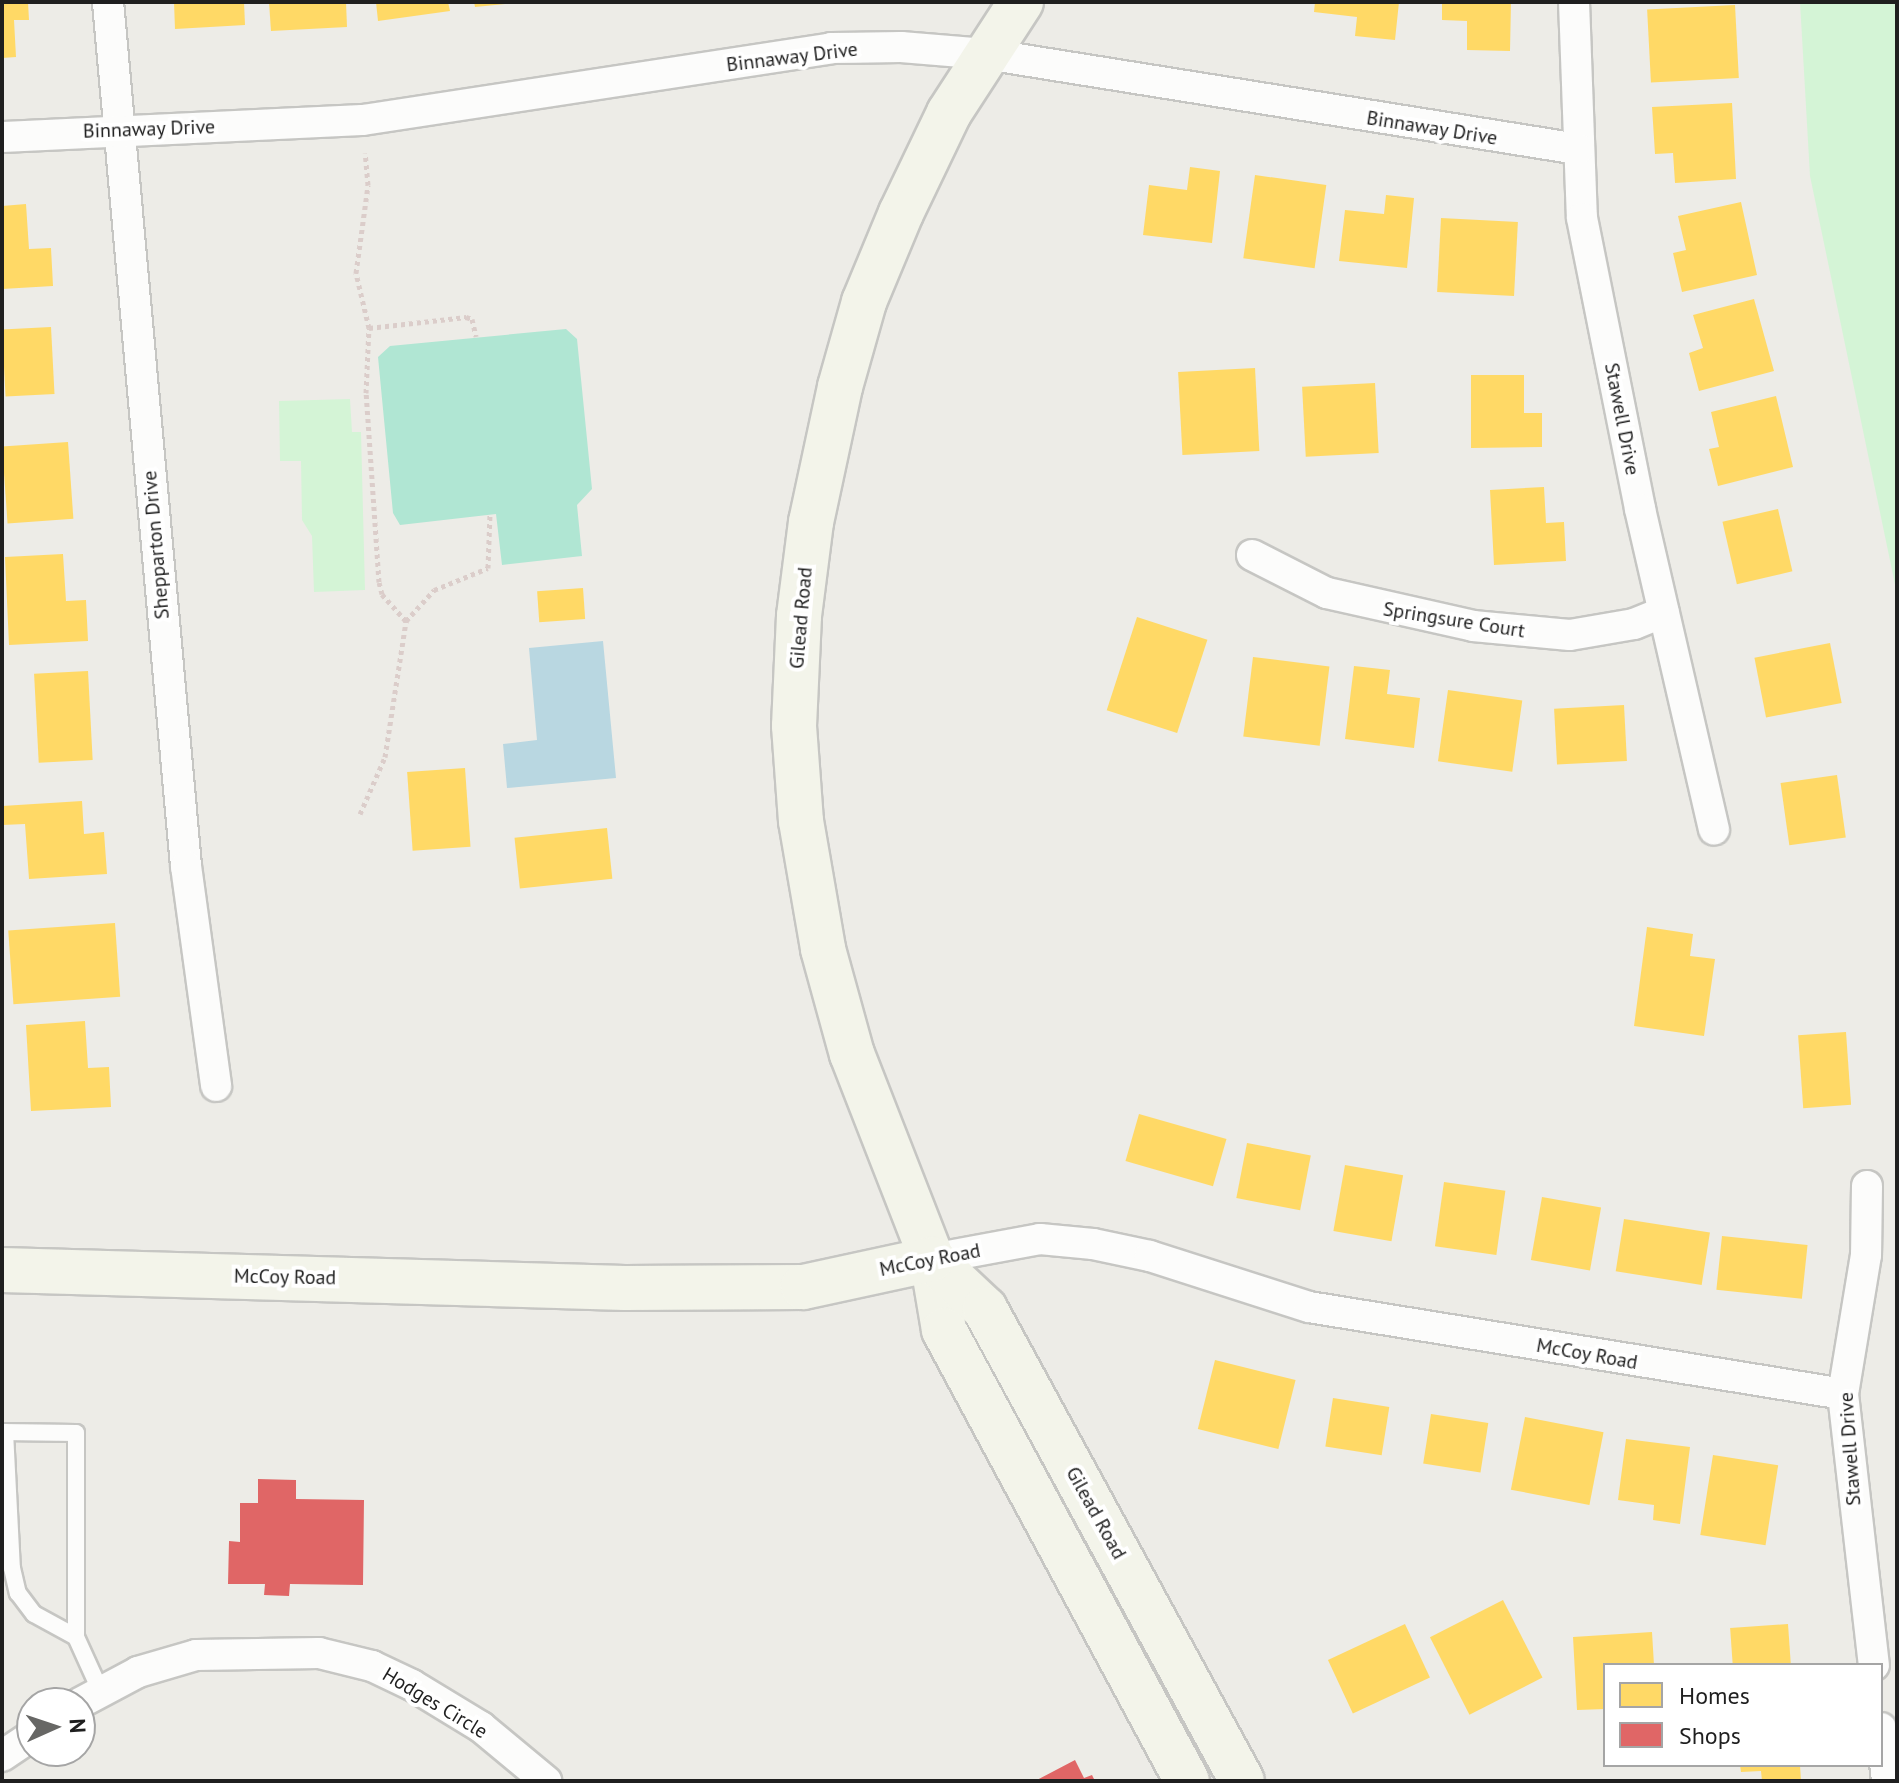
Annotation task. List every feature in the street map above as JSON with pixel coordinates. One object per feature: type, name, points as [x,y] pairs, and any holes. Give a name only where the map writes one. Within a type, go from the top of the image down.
[{"type":"main road","name":"Gilead Road","points":[[1021,2],[949,113],[901,213],[860,316],[811,522],[794,726],[801,821],[823,949],[852,1054],[932,1259],[944,1330],[1187,1781]]},
{"type":"main road","name":"Gilead Road","points":[[932,1259],[985,1309],[1242,1781]]},
{"type":"main road","name":"McCoy Road","points":[[2,1270],[625,1288],[789,1287],[932,1259]]},
{"type":"street","name":"Shepparton Drive","points":[[108,2],[186,866],[216,1086]]},
{"type":"street","name":"Stawell Drive","points":[[1574,2],[1582,218],[1664,612],[1714,830]]},
{"type":"street","name":"Binnaway Drive","points":[[2,137],[118,129],[363,120],[831,48],[986,54],[1578,149]]},
{"type":"street","name":"Springsure Court","points":[[1252,555],[1327,593],[1473,626],[1570,635],[1634,624],[1664,612]]},
{"type":"street","name":"Stawell Drive","points":[[1867,1186],[1866,1255],[1843,1394],[1874,1663]]},
{"type":"street","name":"McCoy Road","points":[[932,1259],[1040,1239],[1093,1244],[1150,1256],[1309,1307],[1843,1394]]},
{"type":"street","name":"Hodges Circle","points":[[96,1695],[138,1672],[196,1655],[319,1653],[372,1666],[412,1685],[481,1727],[546,1781]]},
{"type":"street","points":[[1883,1746],[1887,1781]]},
{"type":"lane","points":[[76,1637],[34,1614],[18,1593],[4,1432],[76,1433],[76,1637],[87,1687]]},
{"type":"path","points":[[363,120],[368,185],[356,273],[369,328],[366,393],[379,582],[382,594],[406,621]]},
{"type":"path","points":[[369,328],[466,317],[472,319],[476,337]]},
{"type":"path","points":[[360,814],[385,757],[406,621],[434,590],[488,568],[490,514]]},
{"type":"green space","points":[[1800,2],[1897,2],[1897,594],[1810,176]]},
{"type":"green space","points":[[566,329],[577,339],[592,489],[577,505],[582,556],[502,565],[496,514],[400,525],[393,513],[378,357],[390,346]]},
{"type":"green space","points":[[350,399],[352,432],[361,432],[365,590],[314,592],[312,536],[302,520],[301,461],[280,461],[279,401]]},
{"type":"water","points":[[603,641],[616,778],[507,788],[503,744],[537,740],[529,648]]},
{"type":"building: Homes","points":[[2,2],[28,2],[29,20],[14,20],[16,57],[2,58]]},
{"type":"building: Homes","points":[[174,2],[244,2],[245,25],[175,29]]},
{"type":"building: Homes","points":[[269,2],[346,2],[347,27],[271,31]]},
{"type":"building: Homes","points":[[376,2],[448,2],[450,11],[378,21]]},
{"type":"building: Homes","points":[[474,2],[505,2],[505,4],[475,7]]},
{"type":"building: Homes","points":[[1315,2],[1399,2],[1395,40],[1355,36],[1357,17],[1314,12]]},
{"type":"building: Homes","points":[[1442,2],[1511,2],[1510,51],[1467,50],[1467,21],[1442,20]]},
{"type":"building: Homes","points":[[1735,5],[1739,78],[1651,83],[1647,10]]},
{"type":"building: Homes","points":[[1732,103],[1736,179],[1675,183],[1673,153],[1655,154],[1652,107]]},
{"type":"building: Homes","points":[[1190,167],[1220,171],[1212,243],[1143,235],[1149,185],[1187,190]]},
{"type":"building: Homes","points":[[1255,175],[1326,185],[1315,268],[1243,258]]},
{"type":"building: Homes","points":[[1386,195],[1414,198],[1407,268],[1339,261],[1345,210],[1384,214]]},
{"type":"building: Homes","points":[[1741,202],[1757,275],[1682,292],[1673,253],[1686,250],[1678,216]]},
{"type":"building: Homes","points":[[26,204],[29,249],[51,248],[53,286],[2,289],[2,206]]},
{"type":"building: Homes","points":[[1441,218],[1518,222],[1514,296],[1437,292]]},
{"type":"building: Homes","points":[[1754,299],[1774,371],[1699,391],[1689,353],[1703,348],[1693,315]]},
{"type":"building: Homes","points":[[51,327],[55,394],[6,396],[2,330]]},
{"type":"building: Homes","points":[[1255,368],[1259,451],[1182,455],[1178,372]]},
{"type":"building: Homes","points":[[1471,375],[1524,375],[1524,413],[1542,413],[1542,447],[1471,448]]},
{"type":"building: Homes","points":[[1375,383],[1379,453],[1306,457],[1302,387]]},
{"type":"building: Homes","points":[[1776,396],[1793,467],[1718,486],[1709,449],[1719,447],[1711,412]]},
{"type":"building: Homes","points":[[68,442],[73,519],[8,523],[2,447]]},
{"type":"building: Homes","points":[[1544,487],[1546,523],[1564,522],[1566,561],[1494,565],[1490,490]]},
{"type":"building: Homes","points":[[1778,509],[1792,571],[1737,584],[1722,522]]},
{"type":"building: Homes","points":[[63,554],[66,601],[86,600],[88,641],[9,645],[5,557]]},
{"type":"building: Homes","points":[[583,588],[585,619],[539,622],[537,591]]},
{"type":"building: Homes","points":[[1137,617],[1207,640],[1177,733],[1107,710]]},
{"type":"building: Homes","points":[[1830,643],[1842,703],[1766,718],[1754,658]]},
{"type":"building: Homes","points":[[1253,657],[1329,666],[1320,746],[1243,736]]},
{"type":"building: Homes","points":[[1354,666],[1390,670],[1387,694],[1420,698],[1414,748],[1345,739]]},
{"type":"building: Homes","points":[[88,671],[93,760],[39,763],[34,674]]},
{"type":"building: Homes","points":[[1448,690],[1522,700],[1512,772],[1438,761]]},
{"type":"building: Homes","points":[[1624,705],[1627,761],[1557,765],[1554,709]]},
{"type":"building: Homes","points":[[465,768],[471,847],[413,851],[407,772]]},
{"type":"building: Homes","points":[[1837,775],[1846,837],[1789,845],[1781,783]]},
{"type":"building: Homes","points":[[82,801],[84,834],[104,832],[107,874],[29,879],[25,824],[2,825],[2,806]]},
{"type":"building: Homes","points":[[607,828],[612,879],[520,888],[515,838]]},
{"type":"building: Homes","points":[[115,923],[120,997],[13,1004],[8,930]]},
{"type":"building: Homes","points":[[1647,927],[1693,934],[1690,956],[1715,959],[1704,1036],[1634,1026]]},
{"type":"building: Homes","points":[[85,1021],[88,1068],[109,1067],[111,1107],[31,1111],[26,1025]]},
{"type":"building: Homes","points":[[1846,1032],[1851,1105],[1803,1108],[1798,1035]]},
{"type":"building: Homes","points":[[1139,1114],[1226,1139],[1213,1186],[1125,1161]]},
{"type":"building: Homes","points":[[1247,1143],[1311,1155],[1300,1210],[1236,1198]]},
{"type":"building: Homes","points":[[1345,1165],[1403,1175],[1391,1241],[1333,1231]]},
{"type":"building: Homes","points":[[1444,1182],[1505,1191],[1496,1255],[1435,1246]]},
{"type":"building: Homes","points":[[1542,1197],[1601,1207],[1590,1270],[1531,1260]]},
{"type":"building: Homes","points":[[1624,1219],[1710,1233],[1702,1285],[1616,1271]]},
{"type":"building: Homes","points":[[1722,1236],[1808,1245],[1802,1299],[1716,1290]]},
{"type":"building: Homes","points":[[1215,1360],[1296,1380],[1278,1449],[1198,1429]]},
{"type":"building: Homes","points":[[1333,1398],[1389,1407],[1382,1455],[1325,1446]]},
{"type":"building: Homes","points":[[1431,1414],[1488,1423],[1480,1472],[1423,1463]]},
{"type":"building: Homes","points":[[1525,1417],[1604,1432],[1589,1505],[1511,1490]]},
{"type":"building: Homes","points":[[1626,1439],[1690,1447],[1680,1524],[1653,1520],[1654,1505],[1618,1500]]},
{"type":"building: Homes","points":[[1713,1455],[1778,1465],[1766,1545],[1700,1535]]},
{"type":"building: Homes","points":[[1503,1600],[1542,1678],[1469,1715],[1430,1637]]},
{"type":"building: Homes","points":[[1405,1624],[1430,1677],[1353,1713],[1328,1660]]},
{"type":"building: Homes","points":[[1788,1624],[1791,1663],[1733,1663],[1730,1628]]},
{"type":"building: Homes","points":[[1652,1632],[1654,1663],[1603,1663],[1603,1709],[1577,1710],[1573,1637]]},
{"type":"building: Homes","points":[[1740,1767],[1800,1767],[1801,1781],[1762,1781],[1761,1771],[1741,1772]]},
{"type":"building: Shops","points":[[258,1479],[296,1480],[296,1499],[364,1500],[363,1585],[290,1584],[289,1596],[264,1595],[265,1584],[228,1584],[229,1541],[240,1542],[240,1503],[258,1503]]},
{"type":"building: Shops","points":[[1075,1760],[1084,1778],[1092,1775],[1095,1781],[1035,1781]]}]
